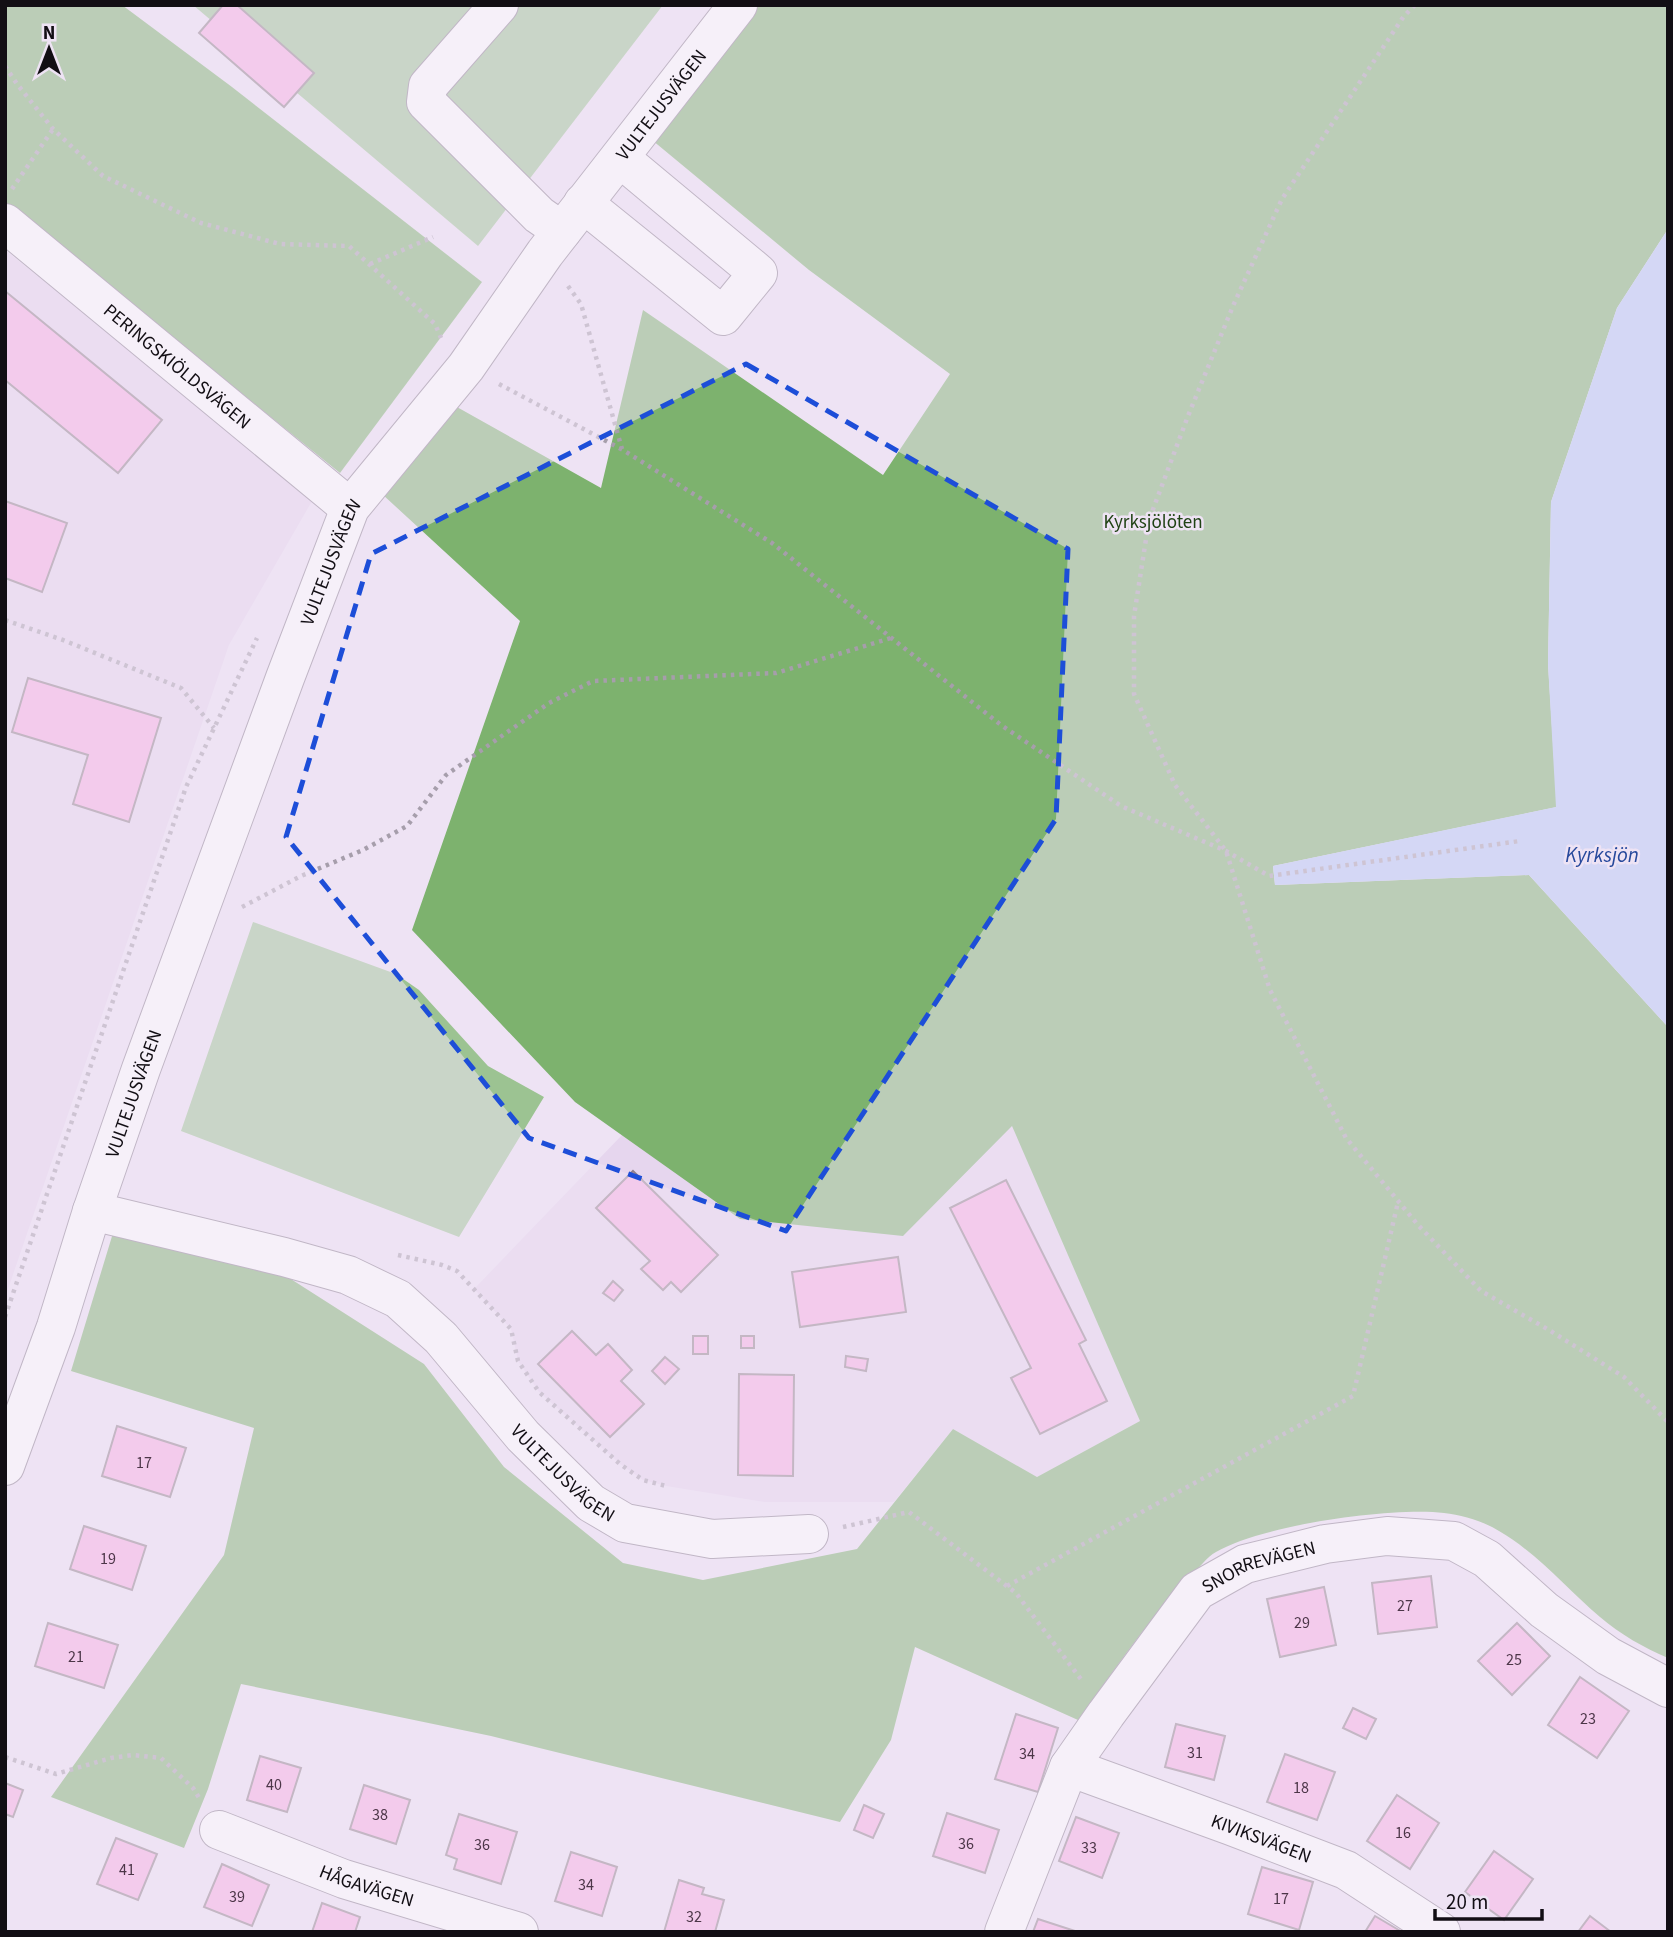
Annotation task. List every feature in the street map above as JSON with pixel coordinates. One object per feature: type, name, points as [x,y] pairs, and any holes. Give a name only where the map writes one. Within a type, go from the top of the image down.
[{"type":"street","points":[[499,5],[428,86],[426,102],[539,215],[723,316],[758,273],[620,158]]},
{"type":"street","name":"VULTEJUSVÄGEN","points":[[5,1466],[56,1327],[92,1211],[187,945],[350,508],[466,367],[564,229],[738,5]]},
{"type":"street","name":"PERINGSKIÖLDSVÄGEN","points":[[5,223],[350,508]]},
{"type":"street","name":"VULTEJUSVÄGEN","points":[[92,1211],[348,1275],[398,1299],[441,1338],[523,1436],[591,1503],[625,1523],[712,1539],[809,1535]]},
{"type":"street","name":"SNORREVÄGEN","points":[[1004,1932],[1069,1767],[1197,1591],[1245,1564],[1325,1544],[1387,1536],[1454,1541],[1487,1559],[1544,1609],[1608,1656],[1668,1688]]},
{"type":"street","name":"KIVIKSVÄGEN","points":[[1069,1767],[1346,1870],[1441,1932]]},
{"type":"street","name":"HÅGAVÄGEN","points":[[219,1830],[344,1879],[519,1932]]},
{"type":"path","points":[[1415,5],[1404,16],[1282,199],[1233,306],[1188,415],[1149,520],[1133,616],[1133,694],[1175,785],[1226,851],[1270,990],[1346,1138],[1418,1225],[1481,1291],[1624,1377],[1668,1422]]},
{"type":"path","points":[[5,66],[53,129],[103,176],[201,223],[279,244],[349,246],[435,324],[442,342],[466,367],[623,450],[772,543],[1001,725],[1121,806],[1226,851],[1269,876],[1520,841]]},
{"type":"path","points":[[5,198],[53,129]]},
{"type":"path","points":[[564,229],[581,304],[623,450]]},
{"type":"path","points":[[370,264],[433,237]]},
{"type":"path","points":[[5,620],[63,640],[181,688],[214,728]]},
{"type":"path","points":[[5,1317],[186,787],[260,632]]},
{"type":"path","points":[[233,911],[301,876],[363,850],[407,826],[446,775],[549,703],[593,681],[776,673],[891,638]]},
{"type":"path","points":[[1007,1586],[1353,1396],[1398,1202]]},
{"type":"path","points":[[809,1535],[909,1512],[1016,1593],[1106,1714]]},
{"type":"path","points":[[5,1757],[56,1774],[111,1758],[133,1755],[161,1758],[193,1788]]},
{"type":"highlighted area","points":[[746,364],[1068,549],[1056,819],[786,1231],[529,1138],[286,837],[371,554]]},
{"type":"shaded area","points":[[5,250],[315,496],[229,645],[5,1298]]},
{"type":"shaded area","points":[[1012,1125],[1140,1421],[1037,1477],[953,1429],[894,1502],[764,1502],[643,1480],[620,1464],[539,1392],[518,1361],[511,1329],[474,1289],[622,1135],[740,1219]]},
{"type":"green space","points":[[5,5],[122,5],[482,282],[340,473],[5,202]]},
{"type":"green space","points":[[193,5],[663,5],[478,246]]},
{"type":"green space","name":"Kyrksjölöten","points":[[757,5],[1668,5],[1668,229],[1617,308],[1551,502],[1548,664],[1557,807],[1273,866],[1275,885],[1529,875],[1668,1027],[1668,1658],[1616,1629],[1526,1550],[1486,1524],[1444,1513],[1421,1512],[1327,1520],[1237,1542],[1213,1554],[1147,1626],[1078,1720],[915,1647],[891,1740],[840,1822],[491,1736],[241,1684],[208,1789],[184,1848],[51,1797],[224,1555],[254,1428],[71,1371],[113,1233],[272,1267],[424,1364],[504,1467],[623,1563],[703,1580],[857,1549],[953,1429],[1037,1477],[1140,1421],[1012,1126],[903,1236],[740,1219],[575,1102],[412,930],[520,621],[382,494],[448,402],[601,488],[643,310],[883,475],[950,374],[809,270],[652,140]]},
{"type":"green space","points":[[253,922],[396,974],[419,990],[488,1066],[544,1097],[459,1237],[181,1131]]},
{"type":"water","name":"Kyrksjön","points":[[1668,229],[1668,1027],[1529,875],[1275,885],[1273,866],[1556,807],[1548,664],[1551,502],[1617,308]]},
{"type":"building","points":[[223,5],[237,5],[314,73],[284,107],[199,33]]},
{"type":"building","points":[[5,291],[162,420],[118,473],[5,380]]},
{"type":"building","points":[[5,501],[67,523],[42,592],[5,578]]},
{"type":"building","points":[[28,678],[161,718],[129,822],[73,804],[88,755],[12,732]]},
{"type":"building","points":[[633,1171],[718,1255],[681,1292],[671,1282],[663,1290],[641,1269],[650,1261],[596,1208]]},
{"type":"building","points":[[1006,1180],[1086,1340],[1079,1344],[1107,1401],[1040,1434],[1011,1378],[1031,1368],[950,1208]]},
{"type":"building","points":[[898,1257],[906,1312],[800,1327],[792,1272]]},
{"type":"building","points":[[613,1281],[623,1290],[614,1301],[603,1293]]},
{"type":"building","points":[[572,1331],[596,1355],[608,1344],[632,1370],[621,1381],[644,1404],[610,1437],[538,1364]]},
{"type":"building","points":[[693,1336],[708,1336],[708,1354],[693,1354]]},
{"type":"building","points":[[741,1336],[754,1336],[754,1348],[741,1348]]},
{"type":"building","points":[[846,1356],[868,1359],[866,1371],[845,1367]]},
{"type":"building","points":[[665,1357],[679,1369],[665,1384],[652,1371]]},
{"type":"building","points":[[739,1374],[794,1375],[793,1476],[738,1475]]},
{"type":"building","points":[[117,1426],[186,1448],[170,1497],[102,1476]]},
{"type":"building","points":[[84,1526],[146,1546],[132,1590],[70,1569]]},
{"type":"building","points":[[1431,1576],[1437,1627],[1378,1634],[1372,1583]]},
{"type":"building","points":[[1324,1587],[1336,1645],[1280,1657],[1267,1599]]},
{"type":"building","points":[[48,1623],[118,1645],[104,1688],[35,1666]]},
{"type":"building","points":[[1517,1623],[1550,1656],[1512,1695],[1478,1661]]},
{"type":"building","points":[[1580,1677],[1629,1711],[1597,1758],[1548,1725]]},
{"type":"building","points":[[1353,1708],[1376,1719],[1366,1739],[1343,1728]]},
{"type":"building","points":[[1016,1714],[1058,1728],[1038,1792],[995,1779]]},
{"type":"building","points":[[1176,1724],[1225,1736],[1214,1780],[1165,1767]]},
{"type":"building","points":[[1285,1754],[1335,1772],[1317,1820],[1267,1802]]},
{"type":"building","points":[[260,1756],[301,1768],[287,1812],[247,1800]]},
{"type":"building","points":[[5,1783],[23,1790],[13,1817],[5,1814]]},
{"type":"building","points":[[364,1785],[410,1800],[396,1844],[350,1829]]},
{"type":"building","points":[[1397,1795],[1439,1823],[1410,1869],[1367,1841]]},
{"type":"building","points":[[864,1805],[884,1814],[873,1838],[854,1830]]},
{"type":"building","points":[[947,1813],[999,1830],[985,1873],[933,1856]]},
{"type":"building","points":[[459,1814],[517,1832],[501,1884],[454,1869],[457,1859],[446,1855]]},
{"type":"building","points":[[1076,1817],[1119,1833],[1102,1878],[1059,1861]]},
{"type":"building","points":[[116,1838],[157,1854],[138,1900],[97,1884]]},
{"type":"building","points":[[1494,1851],[1533,1879],[1504,1920],[1465,1892]]},
{"type":"building","points":[[571,1852],[617,1867],[602,1916],[555,1901]]},
{"type":"building","points":[[222,1864],[269,1885],[252,1926],[204,1907]]},
{"type":"building","points":[[1262,1867],[1313,1882],[1299,1930],[1248,1914]]},
{"type":"building","points":[[679,1880],[704,1888],[702,1894],[724,1900],[715,1932],[664,1932]]},
{"type":"building","points":[[322,1903],[360,1917],[355,1932],[312,1932]]},
{"type":"building","points":[[1375,1916],[1402,1932],[1365,1932]]},
{"type":"building","points":[[1590,1916],[1611,1932],[1578,1932]]},
{"type":"building","points":[[1038,1919],[1078,1932],[1033,1932]]}]
